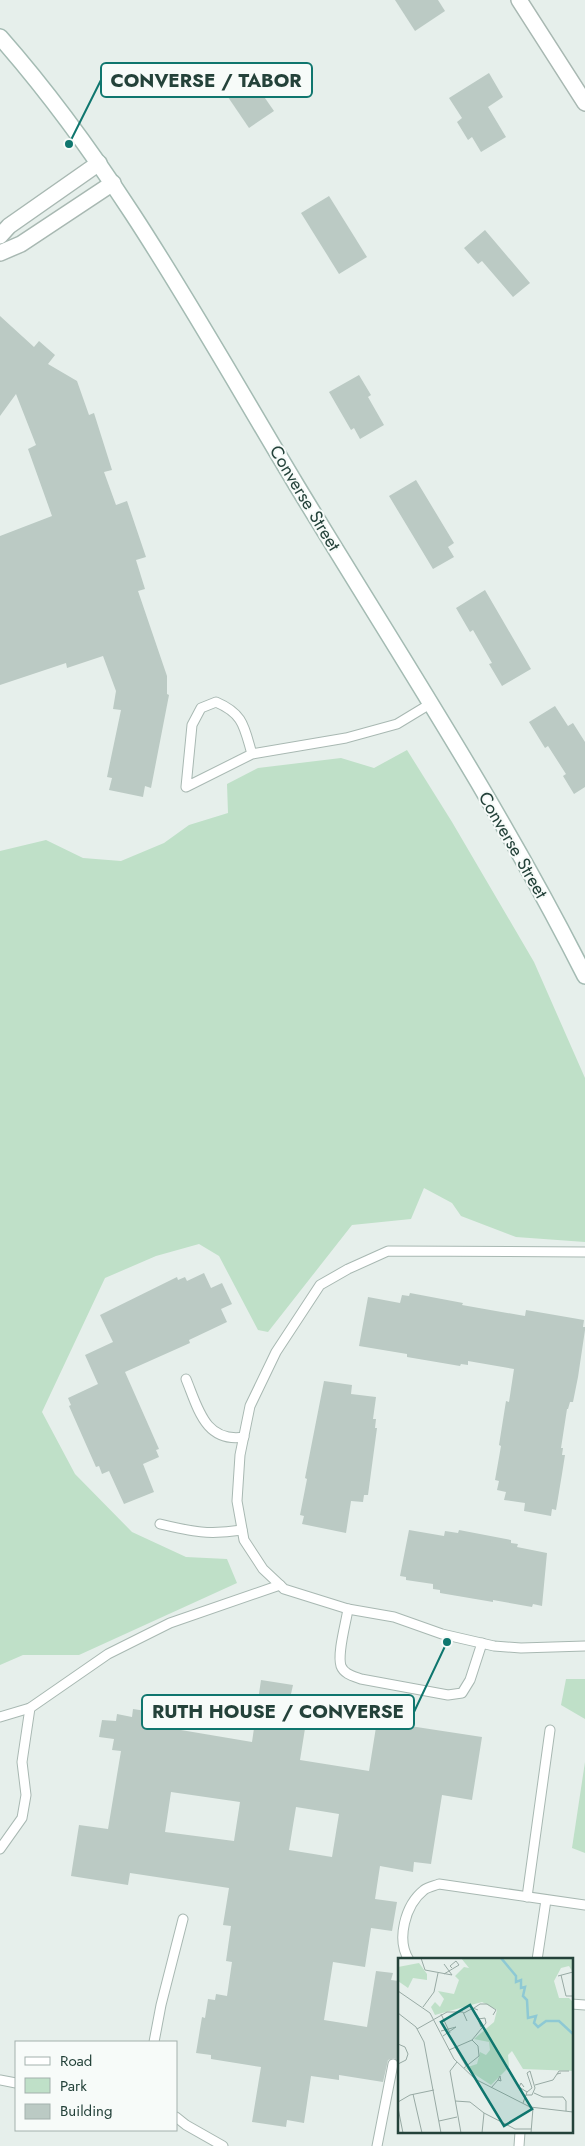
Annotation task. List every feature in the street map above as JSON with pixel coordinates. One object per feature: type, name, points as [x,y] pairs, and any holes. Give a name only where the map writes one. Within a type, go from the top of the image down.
[{"type":"main road","points":[[519,0],[585,103]]},
{"type":"main road","name":"Converse Street","points":[[0,37],[35,79],[99,163],[158,254],[430,704],[541,892],[585,976]]},
{"type":"main road","points":[[0,236],[9,226],[99,163]]},
{"type":"main road","points":[[0,253],[21,244],[112,183]]},
{"type":"lane","points":[[252,754],[242,722],[230,708],[216,702],[201,708],[192,725],[186,787],[252,754],[346,738],[397,724],[430,704]]},
{"type":"lane","points":[[585,1252],[482,1253],[388,1251],[348,1269],[320,1285],[276,1352],[250,1406],[240,1455],[237,1501],[244,1540],[263,1569],[284,1589],[348,1609],[394,1617],[442,1634],[482,1643],[522,1648],[585,1646]]},
{"type":"lane","points":[[186,1379],[205,1423],[219,1435],[231,1439],[244,1437]]},
{"type":"lane","points":[[160,1524],[194,1533],[216,1534],[242,1530]]},
{"type":"lane","points":[[0,1717],[30,1708],[108,1654],[170,1623],[280,1585]]},
{"type":"lane","points":[[348,1609],[341,1648],[341,1666],[348,1675],[368,1681],[448,1695],[462,1692],[470,1680],[482,1643]]},
{"type":"lane","points":[[0,1849],[22,1818],[26,1795],[22,1762],[30,1708]]},
{"type":"lane","points":[[527,1897],[550,1730]]},
{"type":"lane","points":[[408,1958],[405,1953],[402,1929],[412,1904],[424,1890],[439,1884],[585,1905]]},
{"type":"lane","points":[[537,1958],[546,1900]]},
{"type":"lane","points":[[154,2041],[161,2005],[183,1919]]},
{"type":"lane","points":[[572,2004],[585,2005]]},
{"type":"lane","points":[[377,2146],[393,2064]]},
{"type":"lane","points":[[0,2080],[15,2083]]},
{"type":"lane","points":[[178,2119],[223,2146]]},
{"type":"green space","points":[[407,750],[452,822],[534,962],[585,1078],[585,1242],[516,1237],[461,1216],[452,1203],[424,1188],[411,1219],[352,1225],[268,1332],[258,1330],[219,1256],[199,1244],[156,1256],[105,1278],[42,1412],[75,1474],[132,1532],[186,1557],[227,1559],[237,1583],[79,1655],[23,1655],[0,1665],[0,851],[46,840],[83,858],[121,861],[164,843],[189,825],[228,813],[227,784],[258,768],[341,758],[374,768]]},
{"type":"green space","points":[[566,1679],[585,1679],[585,1719],[561,1705]]},
{"type":"green space","points":[[585,1762],[585,1853],[572,1848]]},
{"type":"building","points":[[395,0],[438,0],[445,11],[415,31]]},
{"type":"building","points":[[240,62],[274,111],[249,128],[215,78]]},
{"type":"building","points":[[489,73],[503,97],[488,107],[506,137],[481,152],[472,137],[468,140],[457,122],[462,118],[449,98]]},
{"type":"building","points":[[329,196],[367,257],[339,274],[301,213]]},
{"type":"building","points":[[485,230],[530,283],[513,297],[482,261],[478,264],[464,248]]},
{"type":"building","points":[[0,316],[34,347],[39,341],[55,355],[48,364],[77,381],[89,415],[94,413],[112,470],[104,472],[116,505],[127,501],[146,557],[136,560],[145,589],[138,591],[167,676],[167,694],[169,695],[151,788],[145,786],[143,797],[109,790],[112,778],[107,777],[121,710],[113,709],[116,691],[103,656],[67,668],[66,663],[0,685],[0,536],[52,516],[28,449],[36,445],[16,394],[0,416]]},
{"type":"building","points":[[359,375],[371,395],[368,397],[384,425],[360,439],[354,428],[351,430],[329,392]]},
{"type":"building","points":[[416,480],[454,543],[448,547],[454,557],[433,569],[389,496]]},
{"type":"building","points":[[485,590],[531,669],[502,686],[489,664],[492,663],[473,630],[470,632],[456,608]]},
{"type":"building","points":[[555,706],[568,726],[573,723],[585,742],[585,787],[574,794],[563,776],[566,774],[548,746],[545,748],[529,722]]},
{"type":"building","points":[[204,1273],[211,1288],[222,1283],[232,1304],[221,1309],[227,1322],[189,1340],[190,1343],[125,1372],[159,1449],[156,1450],[159,1457],[143,1464],[154,1492],[124,1504],[109,1471],[102,1474],[99,1466],[96,1467],[69,1406],[71,1405],[68,1398],[98,1384],[85,1355],[113,1342],[100,1315],[177,1277],[178,1280],[185,1277],[187,1281]]},
{"type":"building","points":[[410,1293],[463,1303],[462,1305],[525,1316],[526,1310],[584,1320],[583,1327],[585,1327],[585,1330],[578,1377],[573,1402],[570,1402],[567,1409],[561,1448],[563,1448],[562,1455],[565,1455],[556,1510],[552,1509],[551,1516],[524,1511],[525,1503],[504,1500],[506,1492],[497,1490],[499,1481],[495,1480],[501,1446],[499,1445],[506,1401],[509,1402],[514,1369],[468,1361],[468,1365],[461,1364],[460,1366],[359,1346],[368,1297],[400,1303],[402,1295],[409,1296]]},
{"type":"building","points":[[324,1381],[352,1385],[351,1394],[376,1397],[373,1419],[376,1419],[375,1428],[377,1428],[368,1495],[364,1495],[363,1502],[351,1501],[346,1533],[302,1524],[304,1516],[300,1515],[307,1479],[305,1478]]},
{"type":"building","points":[[409,1530],[444,1536],[445,1531],[458,1533],[459,1530],[511,1540],[511,1543],[518,1544],[517,1547],[547,1553],[542,1606],[533,1604],[532,1607],[440,1593],[440,1590],[433,1589],[433,1584],[406,1580],[406,1577],[400,1576]]},
{"type":"building","points":[[261,1680],[293,1685],[291,1694],[310,1697],[300,1760],[369,1771],[377,1721],[482,1737],[472,1800],[442,1795],[431,1864],[414,1862],[413,1872],[380,1866],[375,1899],[397,1902],[392,1931],[371,1928],[365,1967],[333,1962],[324,2020],[367,2027],[376,1971],[393,1973],[391,1980],[398,1981],[398,2061],[394,2058],[388,2060],[383,2082],[339,2075],[339,2080],[311,2076],[304,2123],[287,2120],[286,2127],[252,2122],[261,2067],[211,2059],[211,2055],[196,2053],[202,2017],[205,2018],[208,1999],[215,2000],[216,1994],[227,1996],[232,1962],[226,1961],[231,1926],[223,1925],[229,1888],[130,1873],[128,1885],[71,1876],[79,1825],[108,1829],[121,1751],[112,1750],[114,1739],[99,1737],[102,1720],[116,1721],[117,1714],[132,1717],[133,1709],[146,1711],[147,1705],[166,1707],[165,1715],[177,1717],[175,1729],[252,1742]],"holes":[[[171,1792],[240,1802],[234,1841],[165,1832]],[[296,1807],[339,1814],[332,1857],[289,1850]]]},
{"type":"place","name":"CONVERSE / TABOR","points":[[69,144]]},
{"type":"place","name":"RUTH HOUSE / CONVERSE","points":[[447,1642]]}]
